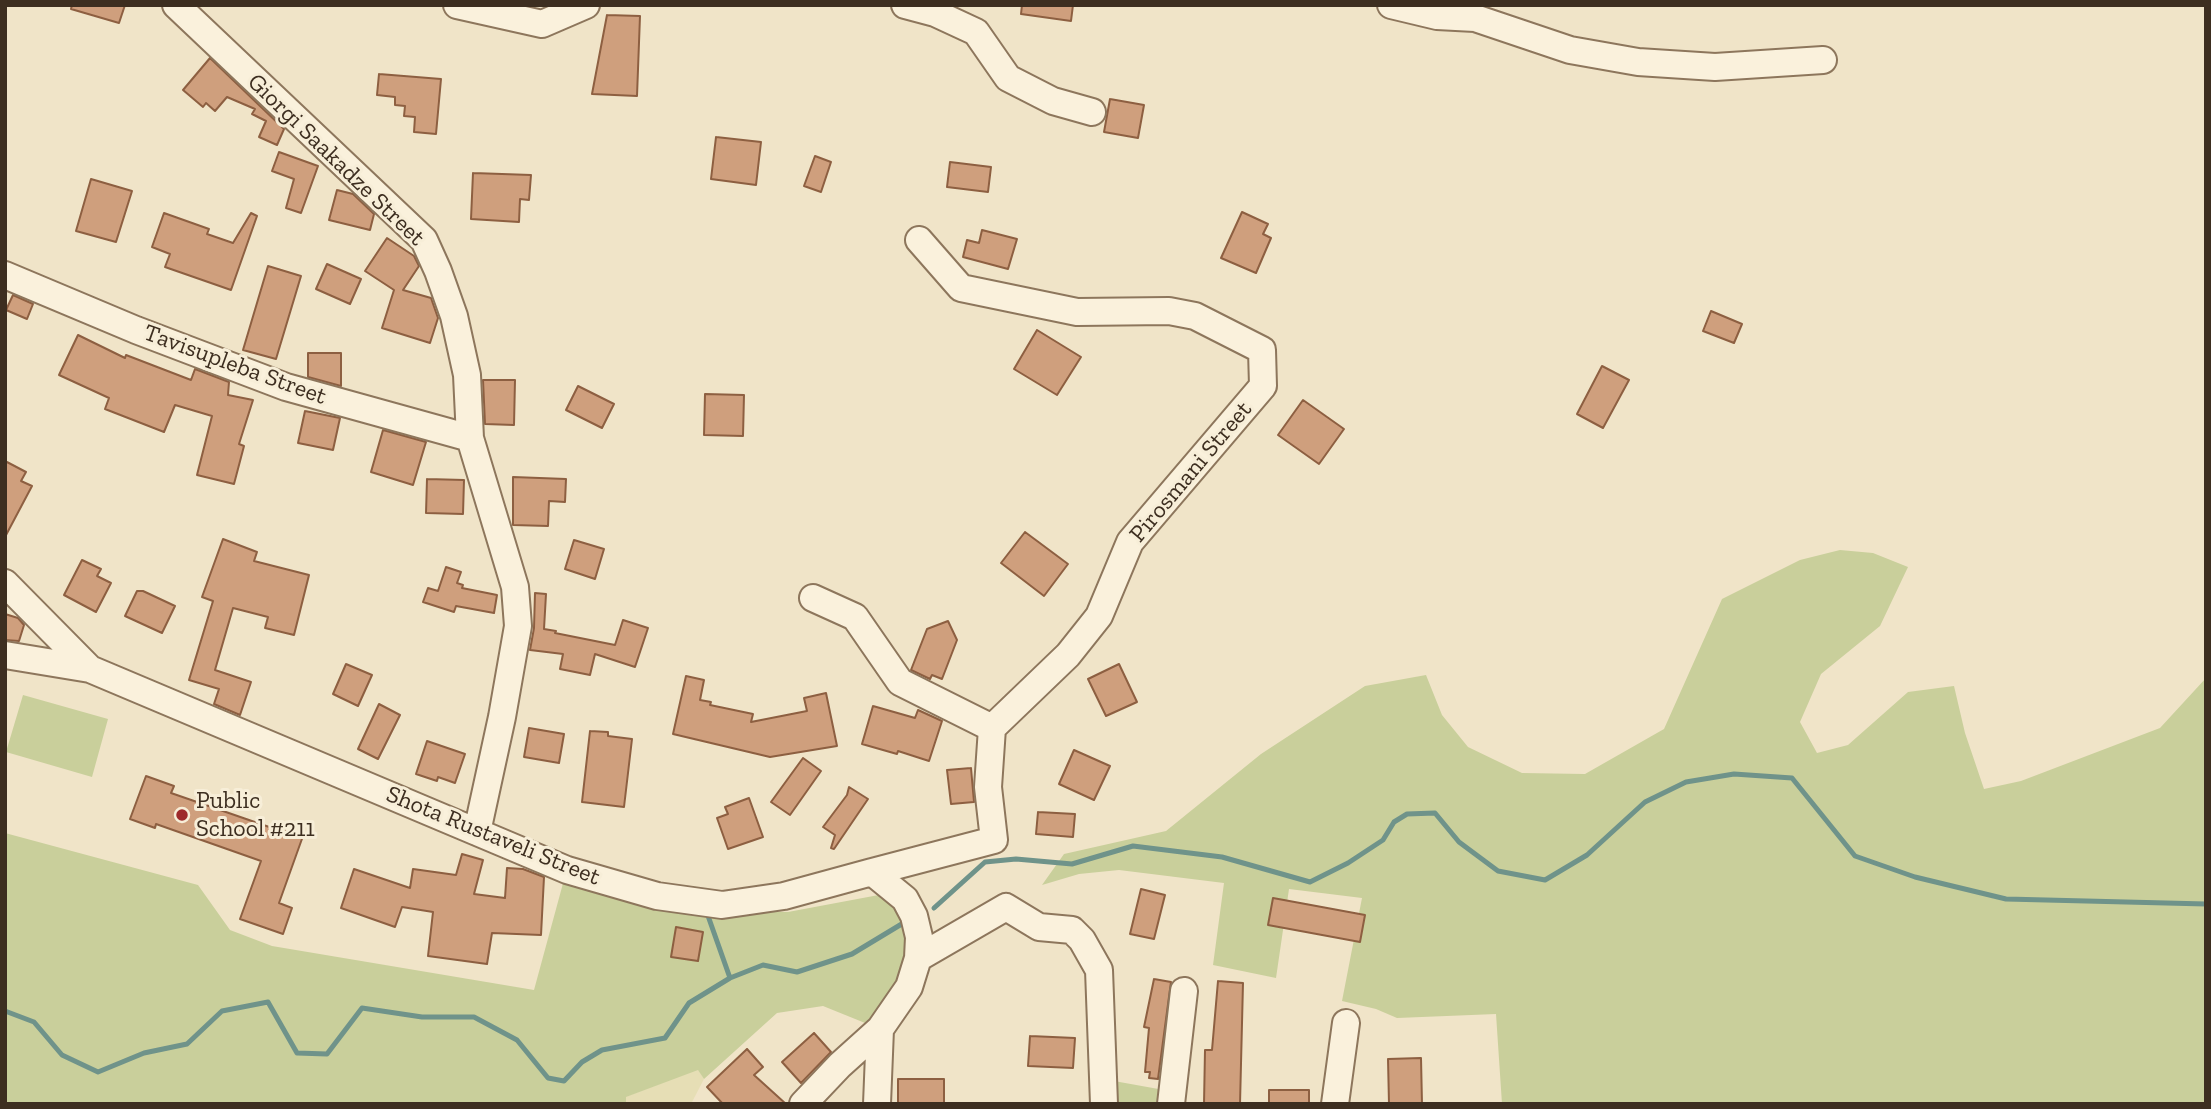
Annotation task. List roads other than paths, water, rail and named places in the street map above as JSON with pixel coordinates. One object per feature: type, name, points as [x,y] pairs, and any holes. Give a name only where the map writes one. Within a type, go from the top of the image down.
[{"type":"street","name":"Giorgi Saakadze Street","points":[[176,5],[424,240],[454,316],[467,375],[470,438],[515,587],[518,626],[477,832]]},
{"type":"street","points":[[457,5],[542,24],[586,5]]},
{"type":"street","points":[[905,5],[935,13],[976,32],[1008,78],[1053,101],[1092,112]]},
{"type":"street","points":[[1391,5],[1437,16],[1475,18],[1570,50],[1638,62],[1714,67],[1823,60]]},
{"type":"street","name":"Pirosmani Street","points":[[919,240],[961,288],[1077,312],[1169,311],[1195,316],[1262,350],[1263,386],[1130,542],[1098,616],[1076,645],[992,728]]},
{"type":"street","name":"Tavisupleba Street","points":[[5,275],[136,330],[286,387],[470,438]]},
{"type":"street","points":[[5,583],[90,669]]},
{"type":"street","points":[[813,598],[855,617],[900,682],[992,728],[988,787],[994,840],[872,872]]},
{"type":"street","points":[[5,655],[90,669]]},
{"type":"street","name":"Shota Rustaveli Street","points":[[90,669],[567,870],[657,895],[722,905],[784,896],[872,872]]},
{"type":"street","points":[[803,1104],[840,1065],[880,1029],[909,987],[918,958],[919,937],[914,916],[905,899],[872,872]]},
{"type":"street","points":[[918,958],[1006,906],[1039,927],[1072,930],[1082,940],[1099,970],[1104,1104]]},
{"type":"street","points":[[1171,1104],[1184,991]]},
{"type":"street","points":[[1335,1104],[1346,1023]]},
{"type":"street","points":[[877,1104],[880,1029]]},
{"type":"waterway","points":[[934,908],[985,862],[1016,859],[1072,864],[1133,846],[1222,857],[1310,882],[1348,863],[1383,840],[1394,822],[1407,814],[1435,813],[1459,842],[1498,871],[1545,880],[1587,855],[1645,802],[1686,782],[1734,774],[1792,778],[1855,856],[1915,877],[2006,899],[2206,904]]},
{"type":"waterway","points":[[707,913],[730,978]]},
{"type":"waterway","points":[[5,1011],[34,1022],[62,1055],[98,1072],[144,1053],[187,1044],[222,1011],[268,1002],[297,1053],[327,1054],[362,1008],[422,1017],[474,1017],[517,1040],[548,1078],[564,1081],[582,1062],[602,1050],[665,1038],[689,1003],[730,978],[763,965],[797,972],[852,954],[905,922]]},
{"type":"place","name":"Public School #211","points":[[182,815]]}]
